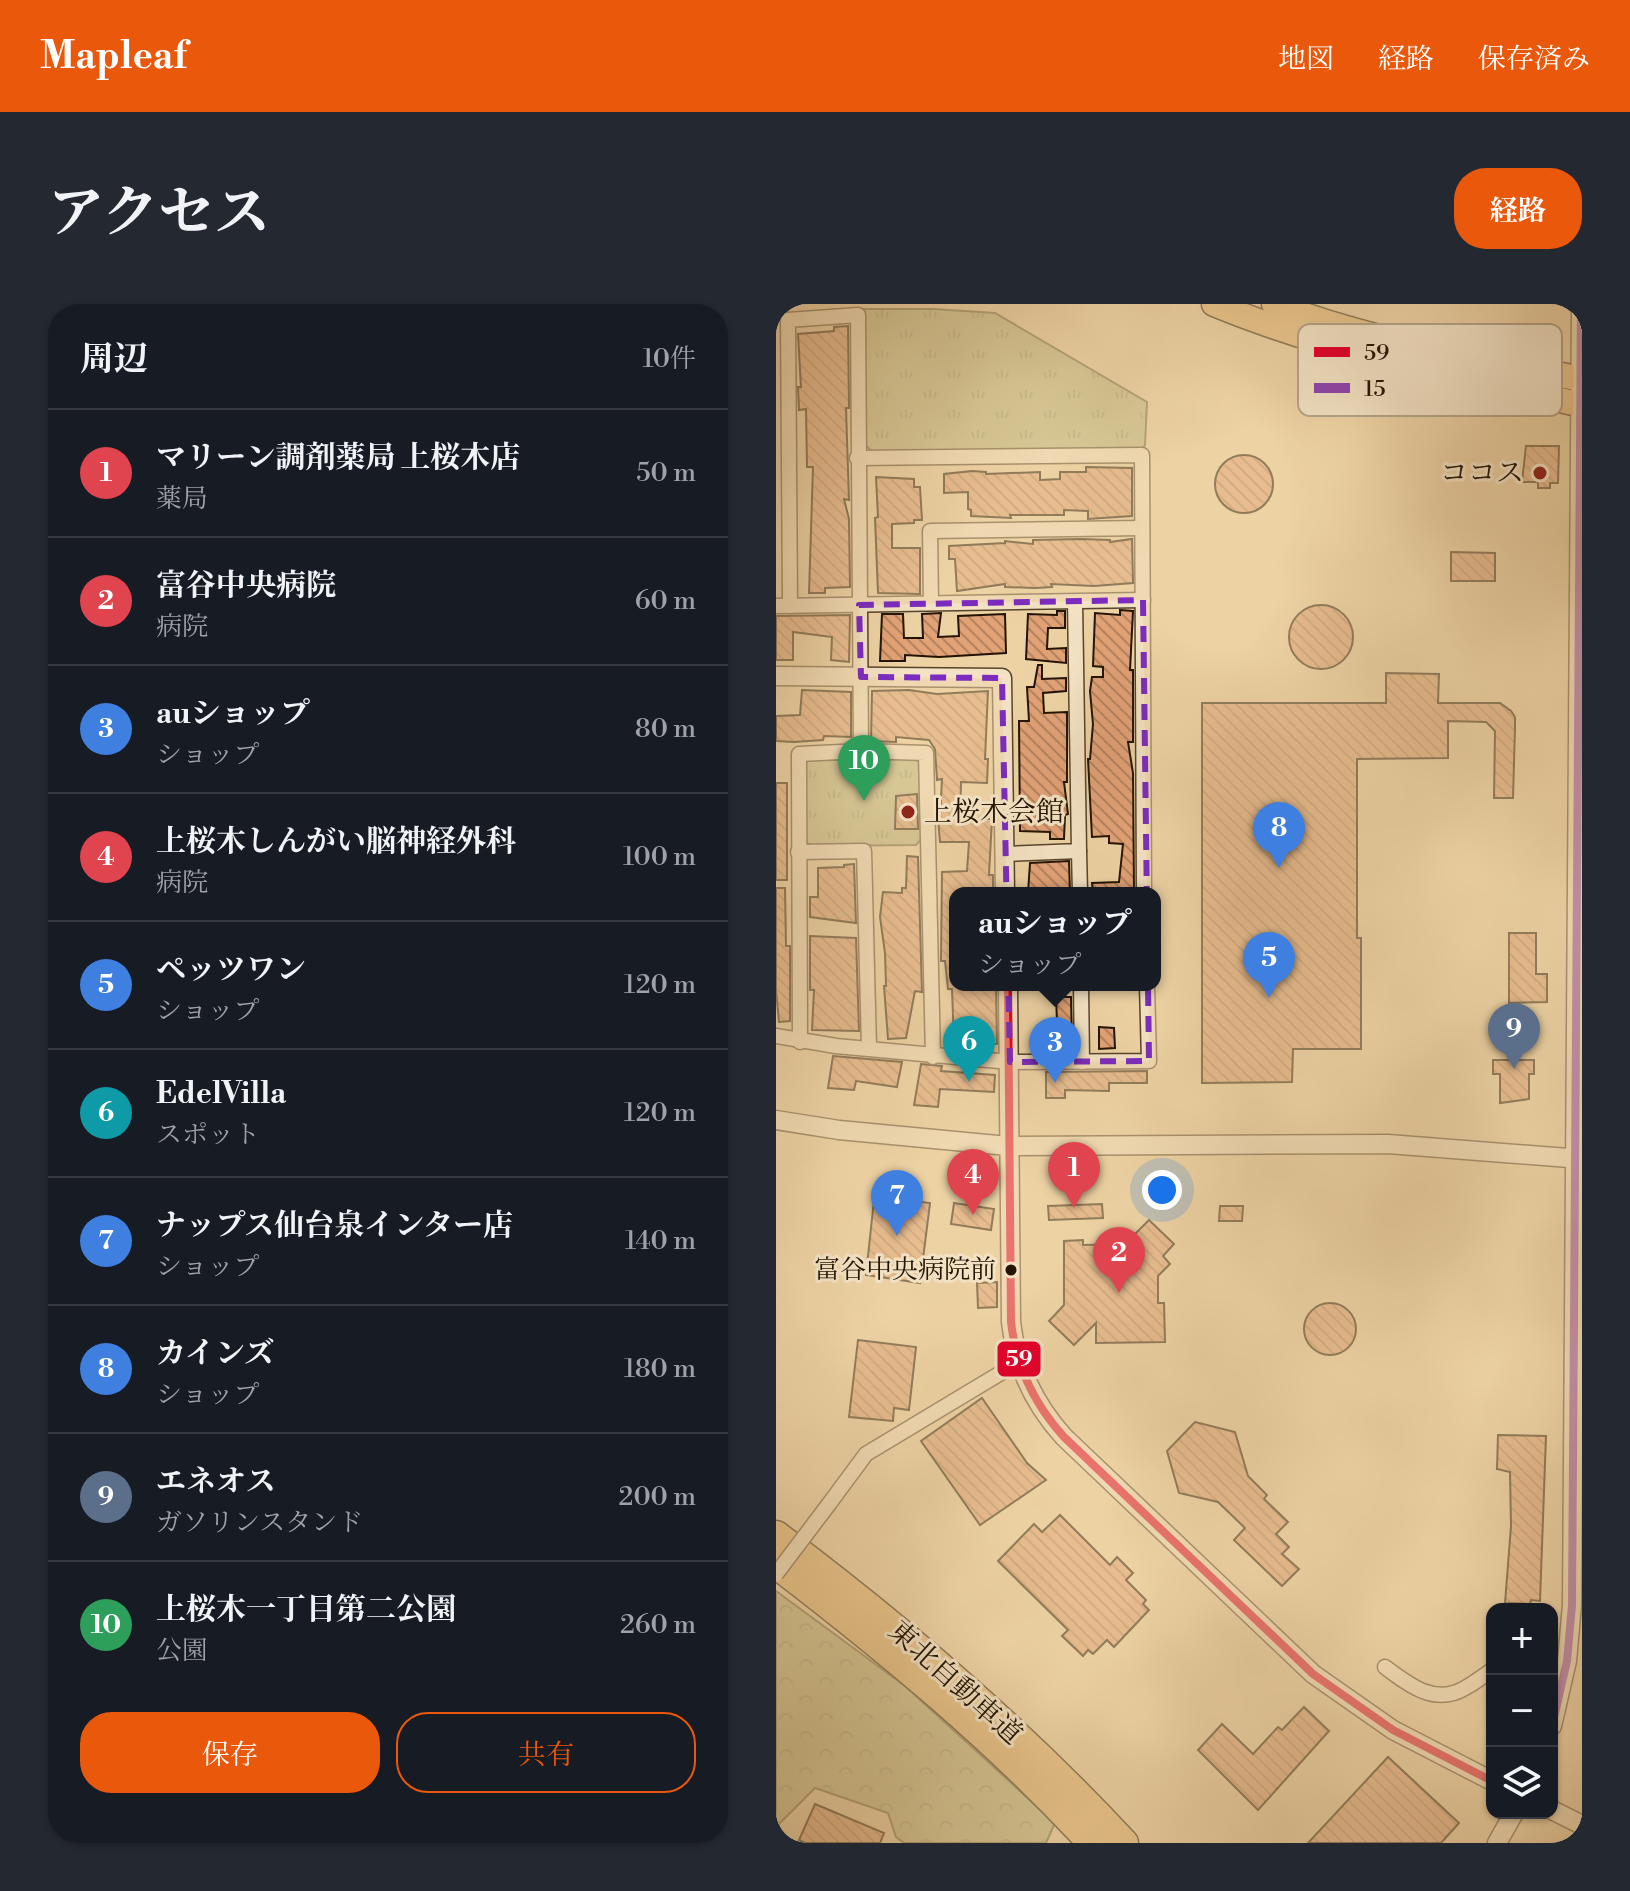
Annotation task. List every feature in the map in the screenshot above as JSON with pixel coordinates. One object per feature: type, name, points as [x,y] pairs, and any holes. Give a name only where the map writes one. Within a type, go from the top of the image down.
[{"type":"highway","points":[[1214,304],[1298,336]]},
{"type":"highway","points":[[1274,304],[1353,324]]},
{"type":"highway","name":"東北自動車道","points":[[776,1535],[924,1653],[1018,1737],[1124,1843]]},
{"type":"highway","name":"東北自動車道","points":[[776,1564],[909,1669],[996,1748],[1092,1843]]},
{"type":"street","points":[[1560,1660],[1572,1605],[1578,1158],[1581,304]]},
{"type":"street","points":[[861,751],[861,677],[859,605],[857,458],[858,315],[782,324],[783,606],[859,605],[931,603],[1075,602],[1143,600]]},
{"type":"street","points":[[857,458],[1142,455],[1144,887]]},
{"type":"street","points":[[931,603],[930,531],[1142,528]]},
{"type":"street","points":[[1075,602],[1080,887]]},
{"type":"street","points":[[776,676],[1002,678],[1005,887]]},
{"type":"street","points":[[800,1042],[799,754],[861,751],[926,753],[933,1057]]},
{"type":"street","points":[[798,852],[864,851],[869,1048]]},
{"type":"street","points":[[1004,854],[1079,851]]},
{"type":"street","points":[[1008,991],[1011,1322],[1019,1362],[1030,1391],[1064,1437],[1313,1674],[1393,1730],[1486,1778]]},
{"type":"street","points":[[1081,991],[1082,1062]]},
{"type":"street","points":[[776,1036],[800,1042],[933,1057],[1010,1062],[1149,1061],[1147,991]]},
{"type":"street","points":[[776,1120],[839,1130],[1008,1146],[1388,1144],[1578,1158]]},
{"type":"street","points":[[776,1574],[866,1454],[1019,1362]]},
{"type":"street","points":[[1385,1667],[1427,1695],[1446,1696],[1463,1690],[1486,1674]]},
{"type":"street","points":[[1558,1813],[1582,1825]]},
{"type":"street","points":[[1497,1843],[1511,1819]]},
{"type":"highlighted area","points":[[1143,600],[1149,1061],[1010,1062],[1002,678],[861,677],[859,605]]},
{"type":"green space","points":[[863,309],[995,313],[1147,402],[1145,445],[1142,450],[873,453],[866,445]]},
{"type":"green space","points":[[916,759],[923,766],[924,836],[916,845],[810,846],[804,839],[803,766],[809,760]]},
{"type":"green space","points":[[776,1591],[905,1686],[1055,1823],[1046,1843],[904,1843],[896,1837],[888,1813],[815,1788],[776,1827]]},
{"type":"building","points":[[848,326],[849,408],[846,408],[849,500],[844,499],[849,519],[850,587],[825,588],[825,593],[809,593],[813,467],[807,467],[806,409],[799,410],[798,334],[834,331],[834,327]]},
{"type":"building","name":"ココス","points":[[1526,446],[1559,446],[1558,483],[1550,483],[1550,488],[1538,488],[1538,482],[1522,482]]},
{"type":"building","points":[[1244,455],[1265,463],[1273,484],[1265,505],[1244,513],[1223,505],[1215,484],[1223,463]]},
{"type":"building","points":[[1086,467],[1132,468],[1132,516],[1088,519],[1088,511],[1064,510],[1064,515],[1010,515],[1011,518],[971,516],[968,492],[944,493],[944,474],[972,471],[986,474],[1040,472],[1040,480],[1060,479],[1060,472],[1086,472]]},
{"type":"building","points":[[876,477],[914,479],[914,487],[920,487],[922,520],[892,524],[892,548],[920,548],[920,594],[878,593]]},
{"type":"building","points":[[1132,539],[1133,583],[1094,586],[1051,584],[1052,587],[1035,588],[1005,587],[1005,584],[957,591],[955,559],[949,559],[949,546],[1005,541],[1033,544],[1033,540],[1110,542]]},
{"type":"building","points":[[1451,552],[1495,553],[1495,581],[1451,581]]},
{"type":"building","points":[[1315,605],[1327,605],[1344,614],[1351,625],[1351,649],[1344,660],[1327,669],[1315,669],[1303,664],[1294,655],[1289,643],[1289,631],[1294,619],[1303,610]]},
{"type":"building","points":[[1120,610],[1133,611],[1130,670],[1133,670],[1133,742],[1128,742],[1133,773],[1134,887],[1092,887],[1092,883],[1119,882],[1123,844],[1109,843],[1109,836],[1092,837],[1088,759],[1093,724],[1092,677],[1103,677],[1103,667],[1093,666],[1095,613],[1120,615]]},
{"type":"building","points":[[1057,611],[1065,611],[1065,628],[1048,628],[1047,649],[1066,648],[1066,663],[1026,659],[1028,614],[1057,615]]},
{"type":"building","points":[[941,613],[938,637],[959,636],[958,616],[1005,614],[1006,653],[939,657],[905,655],[905,661],[880,661],[882,614],[903,614],[904,638],[923,638],[922,614]]},
{"type":"building","points":[[850,615],[849,662],[831,660],[832,637],[793,632],[793,660],[776,660],[776,616]]},
{"type":"building","points":[[1038,665],[1042,665],[1042,679],[1066,678],[1066,691],[1043,693],[1044,713],[1067,712],[1067,782],[1064,782],[1068,814],[1065,815],[1064,839],[1050,839],[1050,832],[1020,831],[1019,721],[1029,721],[1027,687],[1034,687]]},
{"type":"building","points":[[1386,673],[1439,674],[1438,703],[1500,703],[1511,711],[1515,717],[1513,798],[1494,798],[1495,731],[1486,722],[1448,721],[1448,758],[1357,759],[1357,938],[1361,938],[1361,1049],[1293,1049],[1292,1082],[1202,1083],[1202,703],[1386,703]]},
{"type":"building","points":[[802,690],[851,692],[851,737],[824,736],[823,740],[776,741],[776,716],[800,715]]},
{"type":"building","points":[[909,690],[937,694],[988,691],[987,783],[961,782],[960,818],[992,819],[989,875],[993,875],[993,887],[949,887],[949,989],[945,961],[941,961],[942,872],[967,871],[969,842],[940,842],[938,818],[942,779],[937,780],[935,749],[929,740],[896,737],[896,742],[871,741],[872,691]]},
{"type":"building","points":[[776,783],[787,783],[787,880],[776,880]]},
{"type":"building","name":"上桜木会館","points":[[917,794],[918,829],[895,829],[896,796]]},
{"type":"building","points":[[907,856],[918,857],[922,992],[915,991],[906,1038],[888,1039],[885,953],[880,917],[883,892],[902,893],[902,888],[906,888]]},
{"type":"building","points":[[1069,861],[1070,887],[1028,887],[1030,863]]},
{"type":"building","points":[[854,864],[856,923],[810,917],[810,897],[818,897],[818,868]]},
{"type":"building","points":[[776,888],[785,888],[786,946],[790,946],[790,1021],[779,1022],[776,990]]},
{"type":"building","points":[[1509,933],[1536,933],[1536,974],[1547,974],[1547,1002],[1509,1003]]},
{"type":"building","points":[[810,936],[856,938],[859,1031],[812,1030],[814,990],[810,990]]},
{"type":"building","points":[[952,991],[996,991],[997,1044],[954,1042]]},
{"type":"building","points":[[1056,997],[1071,997],[1072,1044],[1058,1046]]},
{"type":"building","points":[[1099,1027],[1114,1028],[1115,1048],[1099,1049]]},
{"type":"building","points":[[833,1056],[902,1062],[897,1087],[856,1081],[854,1090],[828,1088]]},
{"type":"building","points":[[1493,1060],[1534,1060],[1534,1074],[1529,1074],[1529,1099],[1500,1103],[1500,1074],[1493,1074]]},
{"type":"building","points":[[921,1064],[942,1066],[941,1071],[995,1075],[994,1092],[940,1089],[938,1107],[914,1105]]},
{"type":"building","points":[[1147,1071],[1147,1083],[1109,1083],[1109,1091],[1065,1090],[1065,1098],[1046,1098],[1046,1072]]},
{"type":"building","points":[[874,1200],[930,1203],[920,1283],[866,1275]]},
{"type":"building","points":[[954,1203],[994,1209],[991,1230],[951,1224]]},
{"type":"building","points":[[1102,1204],[1103,1218],[1049,1220],[1048,1206]]},
{"type":"building","points":[[1220,1206],[1243,1206],[1242,1221],[1219,1221]]},
{"type":"building","points":[[1149,1220],[1174,1244],[1163,1256],[1170,1264],[1158,1276],[1158,1303],[1164,1303],[1165,1342],[1096,1343],[1096,1323],[1074,1345],[1049,1321],[1064,1305],[1064,1241],[1083,1240],[1083,1245],[1125,1244]]},
{"type":"building","points":[[997,1282],[997,1307],[978,1308],[977,1283]]},
{"type":"building","points":[[1330,1303],[1349,1310],[1356,1329],[1349,1348],[1330,1355],[1311,1348],[1304,1329],[1311,1310]]},
{"type":"building","points":[[858,1340],[916,1347],[909,1410],[894,1408],[893,1421],[849,1417]]},
{"type":"building","points":[[982,1398],[1027,1463],[1046,1480],[980,1525],[921,1441]]},
{"type":"building","points":[[1195,1422],[1235,1432],[1248,1476],[1267,1495],[1264,1499],[1288,1522],[1276,1534],[1289,1547],[1282,1554],[1299,1569],[1282,1586],[1234,1540],[1245,1528],[1218,1502],[1179,1493],[1167,1451]]},
{"type":"building","points":[[1498,1435],[1546,1436],[1540,1601],[1505,1603],[1511,1526],[1510,1472],[1497,1469]]},
{"type":"building","points":[[1060,1515],[1110,1565],[1117,1557],[1133,1573],[1126,1580],[1146,1600],[1143,1604],[1149,1610],[1114,1647],[1107,1640],[1093,1654],[1088,1650],[1083,1656],[1062,1636],[1068,1630],[998,1561],[1034,1524],[1042,1532]]},
{"type":"building","points":[[1304,1707],[1329,1731],[1258,1810],[1198,1750],[1222,1724],[1253,1754],[1278,1727],[1282,1730]]},
{"type":"building","points":[[1388,1757],[1459,1823],[1441,1843],[1308,1843]]},
{"type":"building","points":[[815,1804],[884,1833],[880,1843],[805,1843],[799,1840]]},
{"type":"transit line","name":"15","points":[[1558,1700],[1567,1661],[1572,1605],[1581,304]]},
{"type":"transit line","name":"59","points":[[1008,991],[1011,1322],[1017,1354],[1035,1398],[1064,1437],[1313,1674],[1393,1730],[1486,1778]]},
{"type":"place","name":"ココス","points":[[1540,473]]},
{"type":"place","name":"上桜木一丁目第二公園","points":[[864,801]]},
{"type":"place","name":"上桜木会館","points":[[908,812]]},
{"type":"place","name":"カインズ","points":[[1279,868]]},
{"type":"place","name":"ペッツワン","points":[[1269,998]]},
{"type":"place","name":"エネオス","points":[[1514,1069]]},
{"type":"place","name":"EdelVilla","points":[[969,1082]]},
{"type":"place","name":"auショップ","points":[[1055,1083]]},
{"type":"place","name":"マリーン調剤薬局 上桜木店","points":[[1074,1208]]},
{"type":"place","name":"上桜木しんがい脳神経外科","points":[[973,1215]]},
{"type":"place","name":"ナップス仙台泉インター店","points":[[897,1236]]},
{"type":"place","name":"富谷中央病院前","points":[[1011,1270]]},
{"type":"place","name":"富谷中央病院","points":[[1119,1293]]}]
